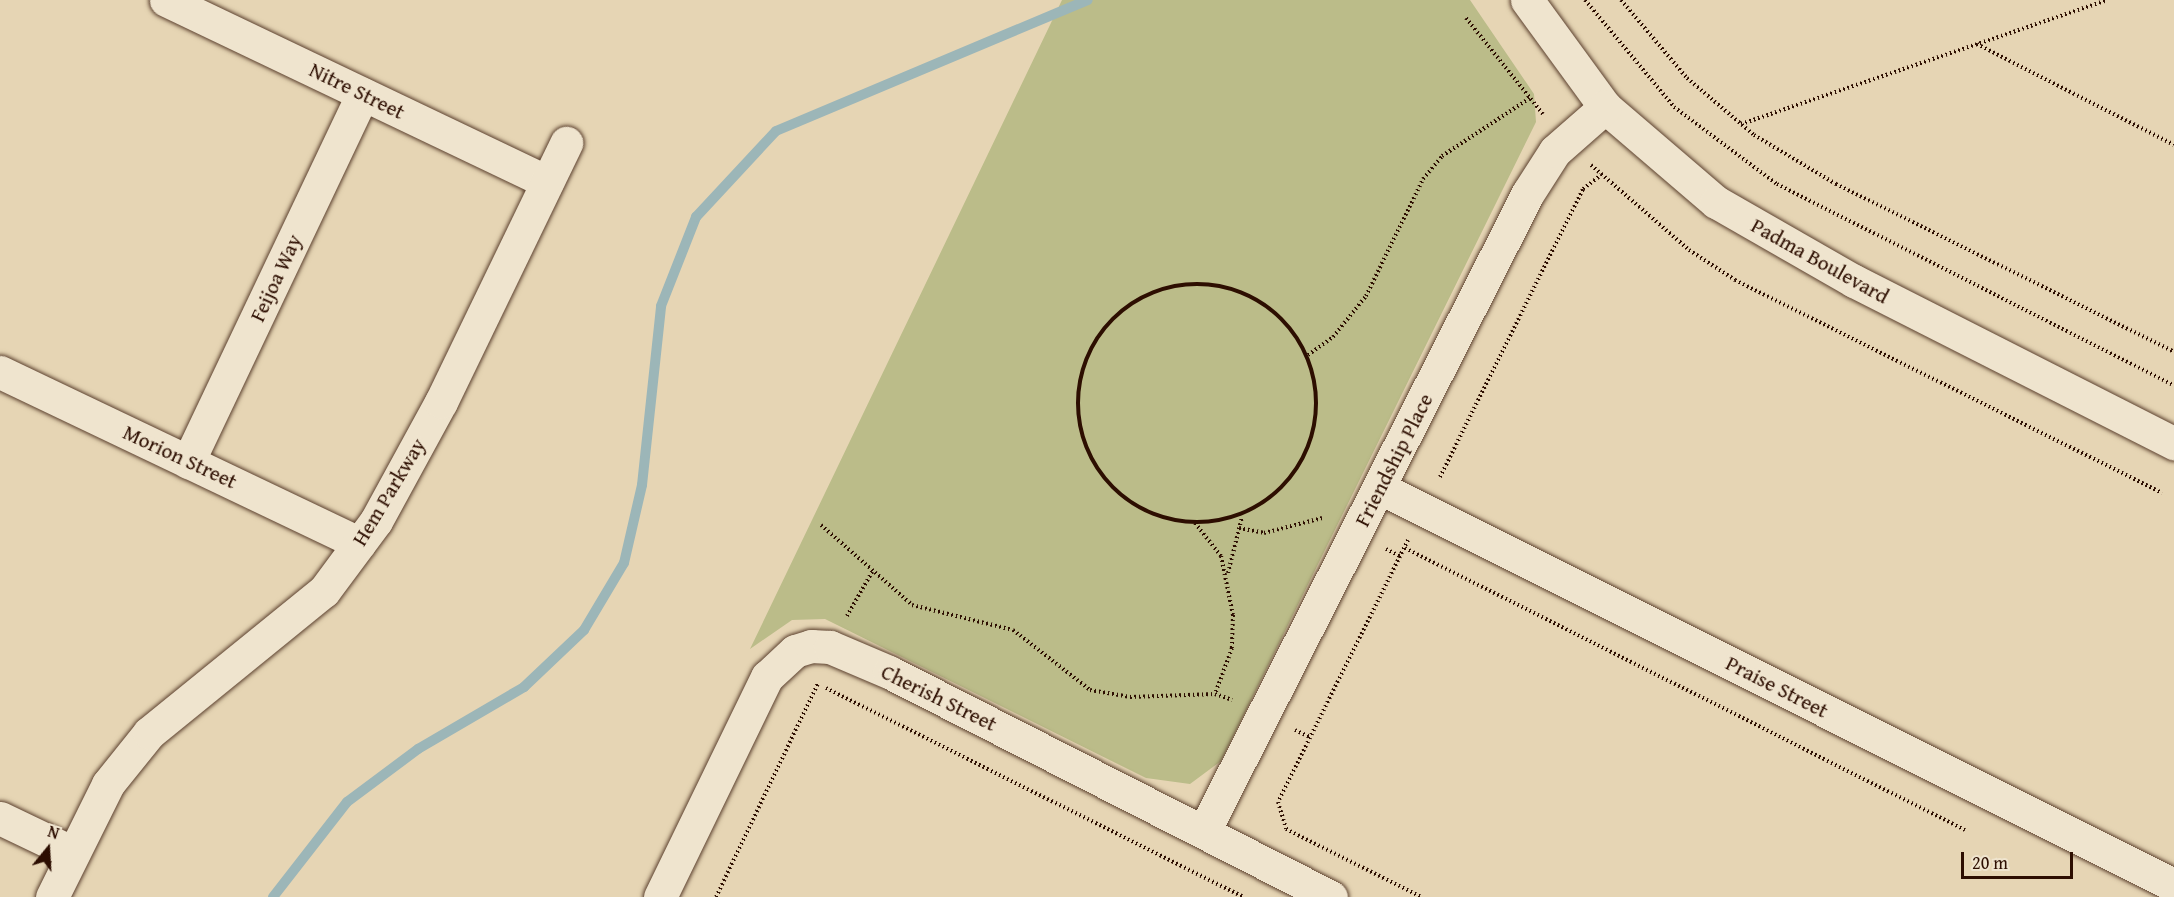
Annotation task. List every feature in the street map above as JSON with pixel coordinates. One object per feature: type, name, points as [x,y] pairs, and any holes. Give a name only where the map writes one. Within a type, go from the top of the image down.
[{"type":"street","name":"Nitre Street","points":[[166,0],[547,182]]},
{"type":"street","name":"Padma Boulevard","points":[[1527,0],[1605,107],[1689,181],[1779,241],[2174,443]]},
{"type":"street","name":"Feijoa Way","points":[[188,462],[363,94]]},
{"type":"street","name":"Friendship Place","points":[[1204,831],[1380,488],[1528,192],[1555,151],[1605,107]]},
{"type":"street","name":"Hem Parkway","points":[[52,897],[108,784],[149,733],[324,591],[359,543],[441,402],[566,143]]},
{"type":"street","name":"Morion Street","points":[[0,372],[359,543]]},
{"type":"street","name":"Praise Street","points":[[1380,488],[2174,885]]},
{"type":"street","points":[[660,897],[767,676],[795,651],[830,647]]},
{"type":"street","name":"Cherish Street","points":[[830,647],[1204,831],[1332,897]]},
{"type":"street","points":[[0,818],[73,853]]},
{"type":"path","points":[[1585,0],[1674,107],[1757,171],[1818,208],[2174,385]]},
{"type":"path","points":[[1621,0],[1687,78],[1741,124],[1836,184],[2174,352]]},
{"type":"path","points":[[1741,124],[2107,0]]},
{"type":"path","points":[[1977,44],[2174,145]]},
{"type":"path","points":[[1308,355],[1333,337],[1366,296],[1423,179],[1442,156],[1530,98]]},
{"type":"path","points":[[1421,897],[1286,829],[1278,802],[1582,189],[1601,175]]},
{"type":"path","points":[[1216,284],[1273,309],[1308,355],[1315,400],[1306,443],[1276,492],[1242,516],[1195,523],[1129,500],[1092,458],[1077,422],[1077,404],[1098,333],[1157,289],[1216,284]]},
{"type":"path","points":[[1228,574],[1242,516]]},
{"type":"path","points":[[1195,523],[1217,550],[1228,574],[1234,633],[1215,694]]},
{"type":"path","points":[[821,525],[912,605],[1013,630],[1090,690],[1130,697],[1215,694],[1264,714],[1310,737]]},
{"type":"path","points":[[1405,548],[1965,830]]},
{"type":"path","points":[[716,897],[818,683],[830,647],[872,572]]},
{"type":"path","points":[[818,683],[1243,897]]},
{"type":"green space","points":[[1062,0],[1470,0],[1534,94],[1536,122],[1221,761],[1190,784],[1146,778],[825,619],[792,620],[750,649]]},
{"type":"waterway","points":[[273,897],[347,802],[418,749],[524,687],[584,630],[624,563],[642,485],[661,306],[696,217],[776,131],[1088,0]]}]
